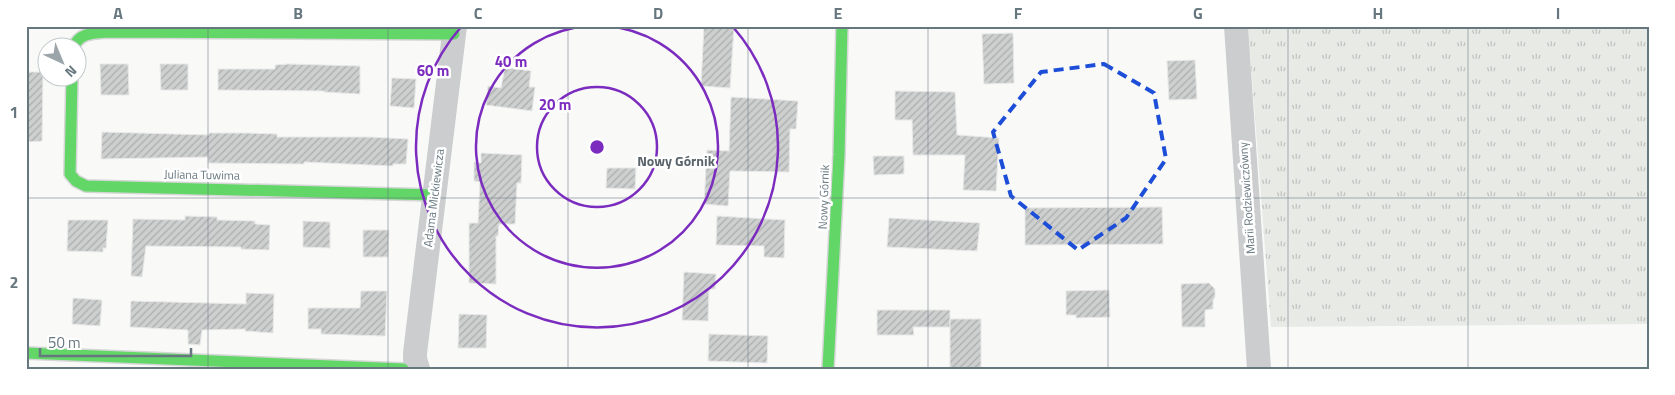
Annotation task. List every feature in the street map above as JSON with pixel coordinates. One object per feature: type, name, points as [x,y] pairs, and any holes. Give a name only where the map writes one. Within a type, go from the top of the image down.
[{"type":"street","name":"Nowy Górnik","points":[[828,369],[842,88],[842,26]]},
{"type":"street","name":"Marii Rodziewiczówny","points":[[1236,26],[1259,369]]},
{"type":"street","points":[[79,38],[83,34],[107,32],[455,30]]},
{"type":"street","name":"Adama Mickiewicza","points":[[418,369],[415,353],[455,30]]},
{"type":"street","name":"Juliana Tuwima","points":[[72,88],[70,174],[76,182],[86,186],[434,195]]},
{"type":"street","points":[[26,353],[403,369]]},
{"type":"highlighted area","points":[[1104,64],[1154,93],[1166,159],[1126,218],[1078,250],[1011,196],[993,132],[1041,72]]},
{"type":"green space","points":[[1248,26],[1649,26],[1649,324],[1271,327]]},
{"type":"building","points":[[704,26],[734,27],[730,88],[701,86]]},
{"type":"building","points":[[1013,33],[1014,83],[984,84],[982,34]]},
{"type":"building","points":[[1195,60],[1197,99],[1169,100],[1167,61]]},
{"type":"building","points":[[100,64],[128,64],[129,95],[101,95]]},
{"type":"building","points":[[160,64],[188,64],[188,90],[161,90]]},
{"type":"building","points":[[275,65],[360,66],[360,94],[324,91],[218,90],[218,69],[275,69]]},
{"type":"building","points":[[505,67],[531,71],[529,87],[535,87],[532,111],[486,105],[488,86],[501,88]]},
{"type":"building","points":[[26,72],[38,72],[38,88],[43,88],[42,141],[26,142]]},
{"type":"building","points":[[392,78],[416,79],[414,108],[390,106]]},
{"type":"building","points":[[895,91],[955,92],[957,135],[999,138],[996,191],[963,190],[965,155],[913,155],[912,120],[895,120]]},
{"type":"building","points":[[731,97],[798,101],[796,129],[790,129],[789,172],[730,171],[728,206],[704,204],[707,150],[729,151]]},
{"type":"building","points":[[102,132],[209,135],[209,133],[246,133],[277,134],[277,137],[408,139],[406,164],[393,164],[393,166],[304,162],[304,164],[208,163],[208,157],[101,159]]},
{"type":"building","points":[[481,153],[522,155],[521,183],[517,183],[515,224],[499,224],[498,236],[496,236],[496,284],[469,283],[469,223],[478,223],[480,182],[474,181],[474,162],[481,163]]},
{"type":"building","points":[[873,156],[904,156],[904,174],[874,175]]},
{"type":"building","points":[[607,168],[636,168],[635,189],[606,188]]},
{"type":"building","points":[[1162,207],[1163,244],[1025,245],[1025,208]]},
{"type":"building","points":[[185,216],[217,217],[217,220],[255,221],[255,224],[270,225],[269,250],[241,249],[241,247],[146,246],[142,277],[131,276],[133,219],[185,220]]},
{"type":"building","points":[[717,216],[785,220],[784,258],[764,257],[764,246],[716,245]]},
{"type":"building","points":[[889,218],[980,223],[977,251],[887,247]]},
{"type":"building","points":[[68,220],[108,220],[106,248],[103,248],[103,252],[67,251]]},
{"type":"building","points":[[303,221],[330,222],[330,248],[303,247]]},
{"type":"building","points":[[363,230],[389,230],[388,257],[363,257]]},
{"type":"building","points":[[684,272],[716,274],[715,289],[709,289],[708,321],[682,320]]},
{"type":"building","points":[[1209,283],[1215,289],[1215,297],[1213,309],[1205,310],[1205,327],[1182,327],[1181,284]]},
{"type":"building","points":[[1109,290],[1110,317],[1076,318],[1076,315],[1066,315],[1066,291]]},
{"type":"building","points":[[361,291],[387,291],[385,336],[321,334],[321,329],[308,329],[308,308],[360,308]]},
{"type":"building","points":[[246,293],[274,294],[273,333],[245,331],[245,329],[202,330],[200,345],[188,344],[188,330],[130,327],[131,301],[246,304]]},
{"type":"building","points":[[73,298],[102,300],[100,326],[72,324]]},
{"type":"building","points":[[877,310],[950,310],[950,327],[913,327],[914,335],[877,335]]},
{"type":"building","points":[[459,314],[487,315],[486,348],[458,348]]},
{"type":"building","points":[[950,319],[981,319],[981,369],[950,369]]},
{"type":"building","points":[[709,334],[768,336],[767,363],[708,361]]},
{"type":"traffic: fast","points":[[828,369],[839,155],[842,26]]},
{"type":"traffic: fast","points":[[80,38],[91,34],[107,32],[454,34]]},
{"type":"traffic: fast","points":[[72,88],[70,174],[76,181],[86,186],[434,195]]},
{"type":"traffic: fast","points":[[26,353],[403,369]]},
{"type":"district","name":"Nowy Górnik","points":[[676,161]]}]
